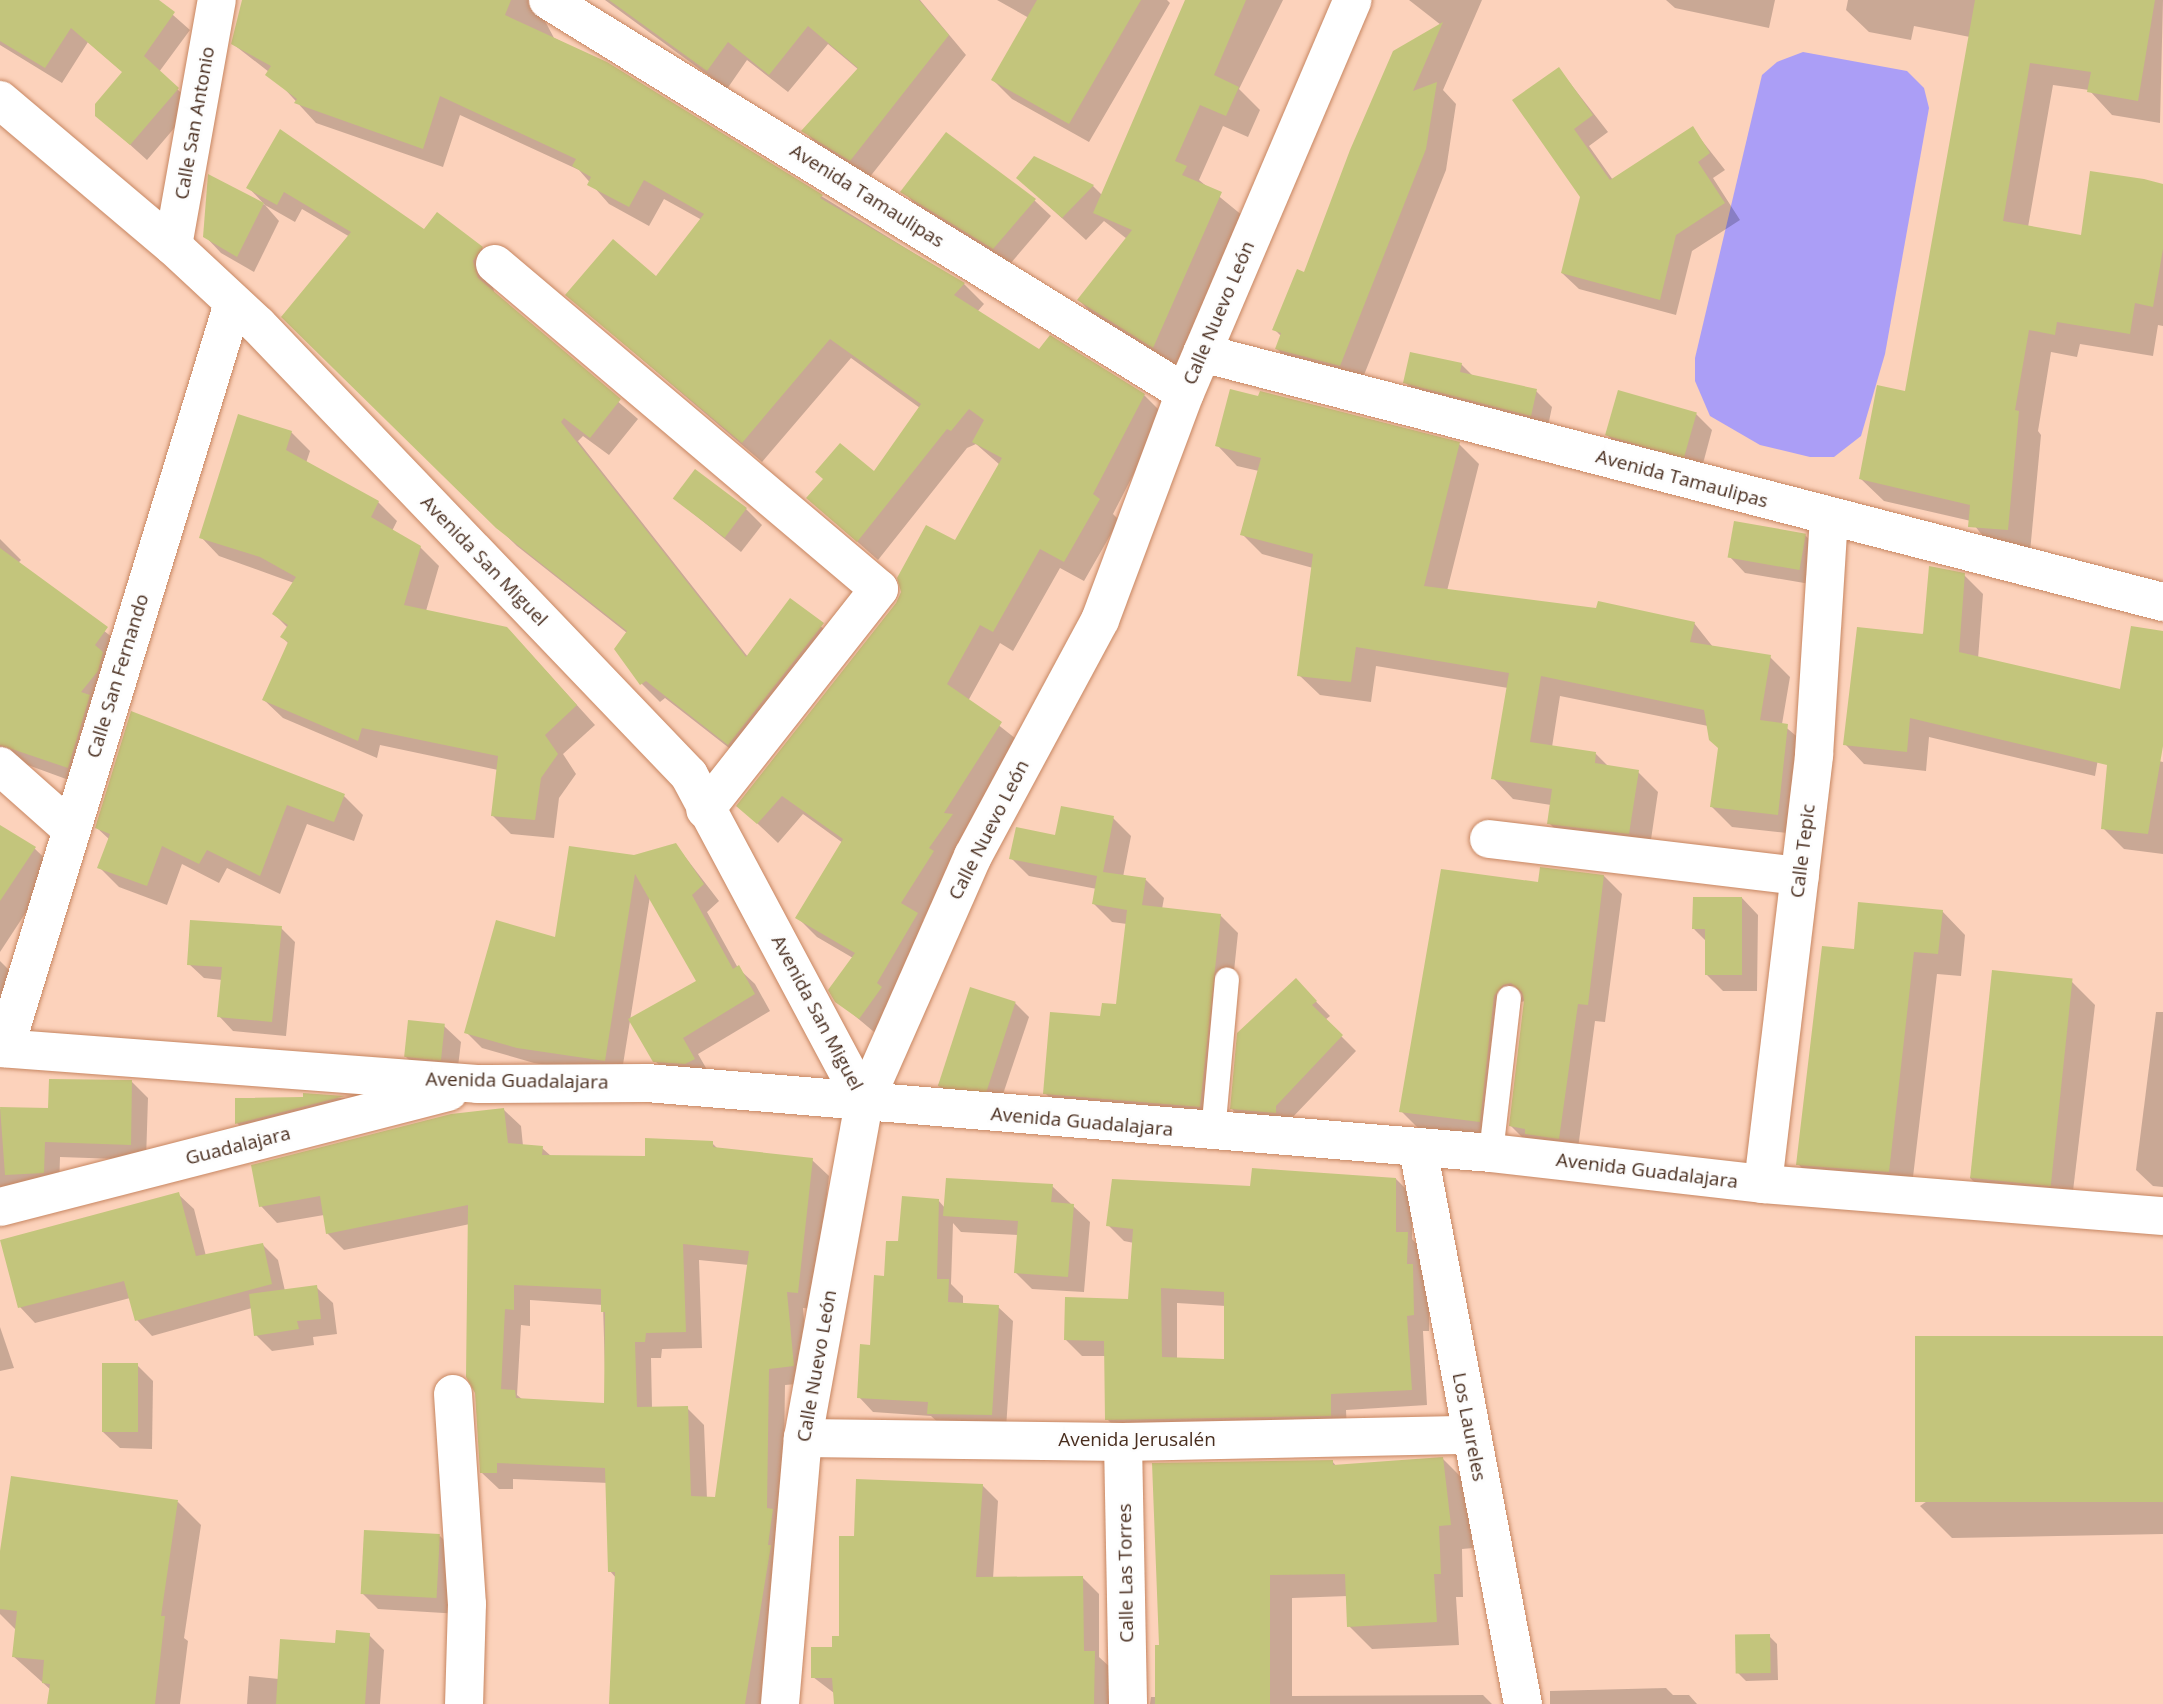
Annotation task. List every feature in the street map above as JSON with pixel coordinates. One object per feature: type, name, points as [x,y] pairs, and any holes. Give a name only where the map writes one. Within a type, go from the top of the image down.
[{"type":"street","name":"Calle San Antonio","points":[[173,246],[217,0]]},
{"type":"street","name":"Avenida Tamaulipas","points":[[548,0],[1185,393]]},
{"type":"street","name":"Calle Nuevo León","points":[[780,1704],[803,1438],[864,1103],[973,856],[1100,620],[1185,393],[1350,1]]},
{"type":"street","name":"Avenida San Miguel","points":[[0,100],[173,246],[233,303],[689,775],[705,810],[736,858],[864,1103]]},
{"type":"street","points":[[495,264],[879,589],[705,810]]},
{"type":"street","name":"Calle San Fernando","points":[[2,1048],[233,303]]},
{"type":"street","name":"Avenida Tamaulipas","points":[[1202,353],[1829,517],[2163,601]]},
{"type":"street","name":"Calle Tepic","points":[[1763,1184],[1814,755],[1829,517]]},
{"type":"street","points":[[0,766],[71,829]]},
{"type":"street","points":[[1489,839],[1800,876]]},
{"type":"street","name":"Avenida Guadalajara","points":[[2,1048],[477,1084],[647,1083],[1213,1133],[1491,1153],[1763,1184],[2163,1216]]},
{"type":"street","name":"Guadalajara","points":[[0,1207],[477,1084]]},
{"type":"street","name":"Los Laureles","points":[[1418,1149],[1523,1704]]},
{"type":"street","points":[[453,1394],[467,1604],[464,1704]]},
{"type":"street","name":"Avenida Jerusalén","points":[[803,1438],[1123,1441],[1471,1435]]},
{"type":"street","name":"Calle Las Torres","points":[[1123,1441],[1128,1704]]},
{"type":"lane","points":[[1213,1133],[1227,980]]},
{"type":"lane","points":[[1491,1153],[1509,998]]},
{"type":"shaded area","points":[[1803,52],[1907,71],[1924,88],[1929,108],[1885,354],[1861,436],[1834,457],[1810,457],[1760,445],[1710,416],[1695,381],[1695,358],[1762,75],[1777,62]]},
{"type":"building","points":[[0,0],[159,0],[175,12],[144,56],[179,88],[130,145],[95,116],[95,104],[122,72],[71,28],[45,68],[0,41]]},
{"type":"building","points":[[242,0],[511,0],[505,15],[607,62],[823,195],[820,198],[965,283],[954,295],[1039,349],[1050,335],[1145,394],[1093,494],[1100,499],[1064,562],[1040,549],[993,632],[980,625],[947,684],[1002,722],[944,813],[953,814],[929,848],[934,851],[901,903],[918,913],[877,983],[882,987],[859,1019],[835,1002],[828,990],[855,953],[795,918],[843,839],[782,796],[757,824],[736,806],[896,603],[901,592],[897,578],[926,525],[955,540],[1002,458],[972,442],[984,420],[969,409],[951,431],[947,429],[857,542],[806,498],[823,479],[815,472],[840,443],[874,471],[921,404],[830,339],[742,443],[565,295],[613,239],[656,276],[704,214],[644,180],[629,207],[587,185],[591,177],[572,166],[576,159],[440,96],[423,149],[294,103],[297,99],[265,75],[271,66],[231,44]]},
{"type":"building","points":[[609,0],[919,0],[949,35],[850,161],[801,131],[858,68],[808,26],[769,75],[728,42],[707,71]]},
{"type":"building","points":[[1037,0],[1141,0],[1069,124],[991,80]]},
{"type":"building","points":[[1185,0],[1246,0],[1214,75],[1239,87],[1226,116],[1200,105],[1175,161],[1187,166],[1182,175],[1222,192],[1153,348],[1077,300],[1132,230],[1093,213]]},
{"type":"building","points":[[1975,0],[2155,0],[2138,101],[2087,92],[2091,72],[2030,63],[2003,221],[2081,235],[2090,171],[2144,179],[2163,184],[2163,249],[2153,307],[2135,303],[2130,334],[2057,322],[2055,335],[2029,330],[2015,410],[2019,411],[2008,530],[1968,527],[1970,505],[1859,479],[1877,385],[1905,391]]},
{"type":"building","points":[[1443,22],[1413,91],[1437,82],[1426,149],[1340,366],[1275,349],[1281,333],[1272,330],[1297,269],[1304,272],[1350,150],[1393,51]]},
{"type":"building","points":[[1559,67],[1593,115],[1574,129],[1610,180],[1693,126],[1710,153],[1698,162],[1725,203],[1676,235],[1660,300],[1561,273],[1580,197],[1512,100]]},
{"type":"building","points":[[280,129],[424,229],[437,212],[483,247],[473,261],[478,278],[621,399],[590,438],[564,418],[561,422],[746,657],[790,598],[824,623],[728,745],[646,681],[640,685],[614,649],[627,631],[496,528],[281,317],[351,232],[284,192],[277,205],[246,188]]},
{"type":"building","points":[[946,132],[1036,199],[993,249],[900,192]]},
{"type":"building","points":[[1034,156],[1094,185],[1062,218],[1016,178]]},
{"type":"building","points":[[208,174],[264,203],[237,257],[203,237]]},
{"type":"building","points":[[1410,352],[1462,363],[1460,372],[1537,389],[1531,416],[1403,383]]},
{"type":"building","points":[[1230,389],[1258,396],[1260,391],[1460,442],[1424,586],[1596,608],[1598,601],[1695,622],[1690,642],[1771,655],[1760,720],[1788,724],[1778,815],[1710,807],[1718,748],[1709,740],[1704,710],[1541,676],[1530,742],[1596,752],[1595,763],[1639,770],[1629,834],[1547,824],[1552,789],[1491,779],[1509,673],[1356,647],[1351,682],[1297,676],[1313,554],[1240,535],[1261,458],[1215,446]]},
{"type":"building","points":[[1618,390],[1697,413],[1684,458],[1605,435]]},
{"type":"building","points":[[238,414],[292,431],[286,450],[379,501],[371,517],[421,546],[404,605],[507,627],[577,705],[545,735],[558,754],[541,778],[535,820],[491,816],[498,756],[362,728],[358,741],[262,700],[288,642],[280,637],[288,625],[272,614],[296,577],[260,557],[199,538]]},
{"type":"building","points":[[695,469],[747,508],[725,538],[673,499]]},
{"type":"building","points":[[1734,521],[1806,534],[1799,570],[1728,557]]},
{"type":"building","points":[[0,548],[108,627],[95,645],[103,652],[98,671],[81,692],[90,695],[68,768],[0,745]]},
{"type":"building","points":[[1929,566],[1965,573],[1959,652],[2120,689],[2131,626],[2163,631],[2163,746],[2148,834],[2101,829],[2107,765],[1910,718],[1907,752],[1843,745],[1857,627],[1923,634]]},
{"type":"building","points":[[131,711],[345,794],[334,822],[287,805],[260,876],[207,850],[199,864],[162,846],[147,886],[97,868],[110,834],[95,828]]},
{"type":"building","points":[[1061,806],[1114,816],[1103,872],[1146,878],[1142,905],[1221,914],[1200,1107],[1043,1094],[1050,1012],[1100,1016],[1102,1003],[1116,1004],[1127,910],[1092,904],[1097,876],[1009,859],[1016,827],[1055,835]]},
{"type":"building","points":[[0,825],[36,847],[0,901]]},
{"type":"building","points":[[676,843],[704,884],[692,895],[733,969],[739,965],[755,994],[683,1038],[695,1059],[685,1064],[653,1062],[628,1019],[696,981],[635,874],[605,1061],[517,1048],[464,1033],[496,920],[555,937],[569,846],[634,855]]},
{"type":"building","points":[[1540,867],[1604,875],[1588,1005],[1578,1004],[1559,1139],[1525,1134],[1525,1129],[1509,1126],[1524,1000],[1522,992],[1511,983],[1503,985],[1494,996],[1480,1122],[1399,1112],[1441,869],[1538,882]]},
{"type":"building","points":[[1693,897],[1742,897],[1742,975],[1705,975],[1705,929],[1692,929]]},
{"type":"building","points":[[1858,902],[1943,910],[1938,954],[1914,952],[1889,1172],[1796,1165],[1822,946],[1854,949]]},
{"type":"building","points":[[190,920],[282,926],[272,1022],[217,1017],[222,967],[187,965]]},
{"type":"building","points":[[1992,970],[2073,978],[2051,1186],[1970,1178]]},
{"type":"building","points":[[1296,978],[1317,1001],[1312,1005],[1343,1035],[1276,1106],[1276,1113],[1230,1109],[1237,1033]]},
{"type":"building","points":[[970,987],[1016,1002],[984,1101],[938,1086]]},
{"type":"building","points":[[408,1020],[445,1024],[441,1061],[404,1057]]},
{"type":"building","points":[[49,1079],[132,1080],[131,1145],[45,1142],[44,1173],[5,1175],[0,1107],[48,1108]]},
{"type":"building","points":[[303,1093],[345,1096],[235,1124],[235,1098],[303,1097]]},
{"type":"building","points":[[504,1108],[508,1143],[543,1146],[542,1155],[645,1156],[645,1138],[713,1141],[713,1147],[813,1158],[798,1293],[787,1292],[794,1366],[769,1369],[767,1508],[773,1509],[768,1545],[771,1545],[745,1704],[609,1704],[615,1572],[608,1572],[605,1468],[497,1463],[497,1473],[480,1473],[475,1393],[466,1377],[468,1205],[326,1234],[320,1196],[259,1207],[251,1165],[451,1114]],"holes":[[[683,1244],[749,1251],[715,1497],[691,1496],[688,1406],[637,1407],[635,1342],[645,1342],[646,1333],[686,1332]],[[514,1285],[601,1289],[601,1312],[605,1312],[604,1403],[516,1398],[515,1390],[501,1389],[505,1309],[514,1310]]]},
{"type":"building","points":[[1252,1168],[1396,1178],[1396,1232],[1408,1232],[1407,1264],[1413,1264],[1414,1315],[1407,1316],[1412,1390],[1331,1394],[1331,1416],[1105,1420],[1104,1341],[1064,1340],[1065,1297],[1128,1299],[1133,1229],[1106,1226],[1112,1179],[1250,1186]],"holes":[[[1161,1288],[1224,1292],[1224,1359],[1162,1357]]]},
{"type":"building","points":[[946,1178],[1053,1184],[1051,1202],[1074,1204],[1068,1277],[1014,1273],[1018,1221],[943,1216]]},
{"type":"building","points":[[179,1192],[196,1256],[263,1243],[272,1284],[135,1321],[124,1281],[18,1308],[0,1240]]},
{"type":"building","points":[[902,1196],[939,1199],[937,1279],[949,1279],[948,1302],[999,1305],[992,1415],[927,1414],[928,1402],[857,1398],[860,1344],[870,1345],[874,1275],[884,1276],[886,1241],[898,1241]]},
{"type":"building","points":[[317,1285],[321,1319],[297,1321],[299,1329],[254,1336],[249,1294]]},
{"type":"building","points":[[1915,1336],[2163,1336],[2163,1502],[1915,1502]]},
{"type":"building","points":[[102,1363],[138,1363],[138,1432],[102,1432]]},
{"type":"building","points":[[1443,1457],[1451,1525],[1439,1526],[1441,1574],[1434,1574],[1437,1622],[1347,1627],[1345,1574],[1270,1575],[1270,1704],[1155,1704],[1155,1645],[1159,1645],[1152,1463],[1333,1460],[1333,1465]]},
{"type":"building","points":[[11,1476],[178,1500],[161,1616],[165,1616],[155,1704],[47,1704],[50,1684],[42,1683],[44,1660],[12,1657],[17,1611],[0,1609],[0,1551]]},
{"type":"building","points":[[856,1479],[983,1484],[976,1577],[1083,1576],[1084,1651],[1095,1651],[1094,1704],[834,1704],[832,1678],[811,1678],[811,1647],[832,1647],[832,1636],[839,1636],[839,1536],[854,1536]]},
{"type":"building","points":[[364,1530],[440,1534],[437,1598],[361,1594]]},
{"type":"building","points":[[336,1630],[370,1633],[365,1704],[276,1704],[280,1639],[335,1643]]},
{"type":"building","points":[[1770,1634],[1771,1673],[1736,1674],[1735,1635]]}]
